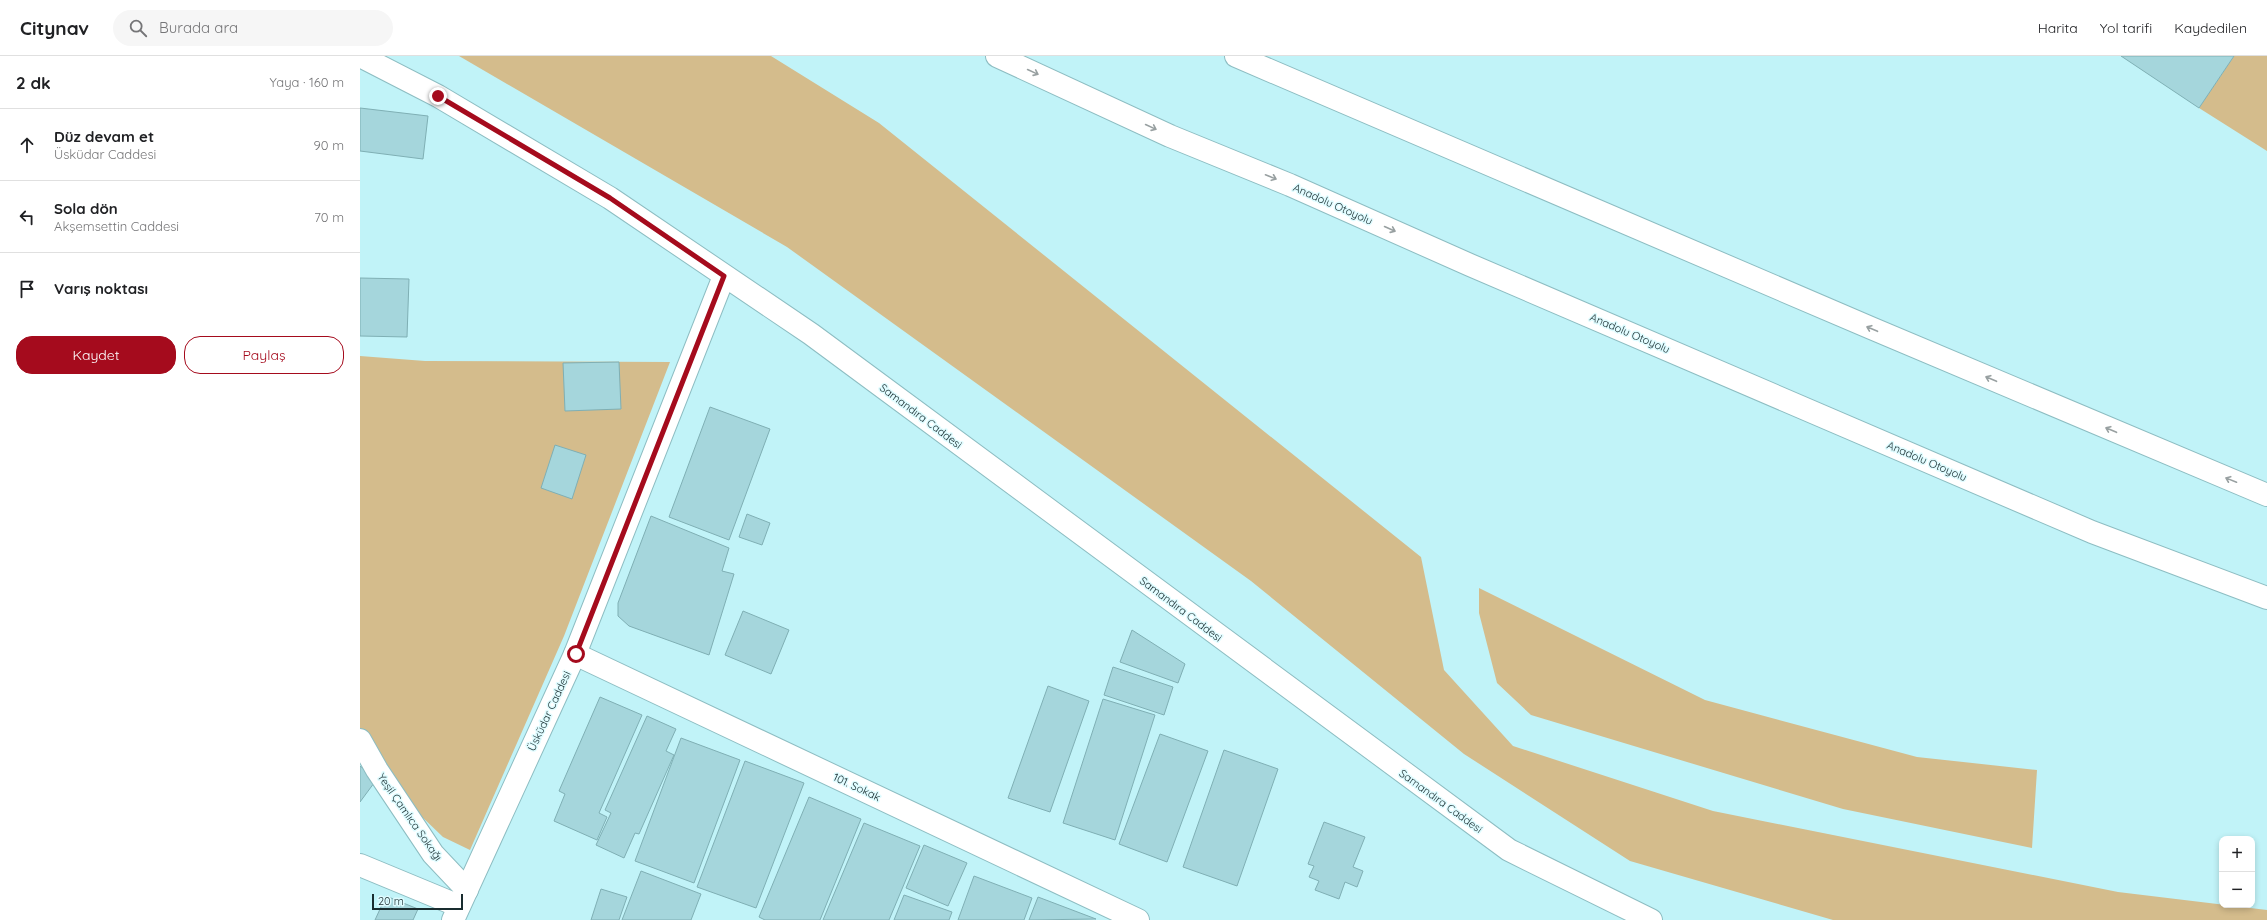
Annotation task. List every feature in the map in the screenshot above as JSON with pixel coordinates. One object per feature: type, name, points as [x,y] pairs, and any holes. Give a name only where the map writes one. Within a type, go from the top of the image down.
[{"type":"main road","name":"Samandıra Caddesi","points":[[360,56],[438,96],[610,198],[811,334],[1509,850],[1651,920]]},
{"type":"main road","name":"Anadolu Otoyolu","points":[[998,56],[1170,136],[1290,185],[1470,265],[2084,528],[2267,598]]},
{"type":"main road","points":[[1236,56],[1863,325],[2267,495]]},
{"type":"main road","name":"Üsküdar Caddesi","points":[[460,905],[576,654],[724,276]]},
{"type":"main road","name":"101. Sokak","points":[[576,654],[1138,920]]},
{"type":"main road","name":"Yeşil Çamlıca Sokağı","points":[[360,740],[377,770],[433,854],[460,905]]},
{"type":"main road","points":[[360,865],[460,905]]},
{"type":"shaded area","points":[[459,56],[771,56],[879,123],[1421,557],[1444,670],[1513,746],[1713,811],[2118,892],[2219,904],[2219,908],[2250,908],[2267,910],[2267,920],[1833,920],[1630,861],[1464,754],[1251,581],[787,247]]},
{"type":"shaded area","points":[[2234,56],[2267,56],[2267,151],[2199,108]]},
{"type":"shaded area","points":[[360,356],[425,361],[670,362],[564,636],[470,850],[443,837],[395,791],[360,728]]},
{"type":"shaded area","points":[[1479,588],[1705,700],[1917,757],[2037,770],[2032,848],[1843,809],[1531,715],[1497,683],[1479,613]]},
{"type":"building","points":[[2121,56],[2234,56],[2199,108]]},
{"type":"building","points":[[360,108],[428,116],[423,159],[360,151]]},
{"type":"building","points":[[360,278],[409,279],[407,337],[360,336]]},
{"type":"building","points":[[619,362],[621,409],[565,411],[563,363]]},
{"type":"building","points":[[710,407],[770,429],[729,540],[669,517]]},
{"type":"building","points":[[555,445],[586,455],[572,499],[541,488]]},
{"type":"building","points":[[747,514],[770,523],[762,545],[739,537]]},
{"type":"building","points":[[651,516],[729,548],[722,571],[734,574],[709,655],[629,626],[618,616],[618,603]]},
{"type":"building","points":[[743,611],[789,630],[771,674],[725,655]]},
{"type":"building","points":[[1132,630],[1185,664],[1178,683],[1120,662]]},
{"type":"building","points":[[1113,667],[1173,687],[1164,715],[1104,695]]},
{"type":"building","points":[[1048,686],[1089,701],[1050,812],[1008,798]]},
{"type":"building","points":[[600,697],[642,715],[599,813],[607,817],[597,840],[554,821],[565,794],[559,791]]},
{"type":"building","points":[[1103,699],[1155,715],[1115,840],[1063,823]]},
{"type":"building","points":[[647,716],[676,729],[666,751],[674,755],[639,834],[635,833],[624,858],[596,845],[611,813],[605,810]]},
{"type":"building","points":[[1160,734],[1208,751],[1167,862],[1119,844]]},
{"type":"building","points":[[681,738],[740,760],[694,883],[635,861]]},
{"type":"building","points":[[1224,750],[1278,769],[1237,886],[1183,867]]},
{"type":"building","points":[[745,761],[804,783],[756,908],[697,887]]},
{"type":"building","points":[[360,766],[377,779],[360,802]]},
{"type":"building","points":[[809,797],[861,819],[820,920],[765,920],[759,917]]},
{"type":"building","points":[[1324,822],[1365,837],[1353,867],[1363,871],[1357,887],[1345,882],[1339,899],[1315,890],[1319,881],[1309,877],[1314,866],[1308,864]]},
{"type":"building","points":[[864,823],[920,846],[889,920],[823,920]]},
{"type":"building","points":[[924,845],[967,863],[948,906],[906,888]]},
{"type":"building","points":[[641,871],[701,894],[691,920],[622,920]]},
{"type":"building","points":[[974,876],[1032,898],[1024,920],[958,920]]},
{"type":"building","points":[[601,889],[627,897],[619,920],[591,920]]},
{"type":"building","points":[[904,895],[952,912],[949,920],[894,920]]},
{"type":"building","points":[[386,896],[418,909],[413,920],[375,920]]},
{"type":"building","points":[[1038,897],[1096,919],[1029,920]]},
{"type":"route","points":[[438,96],[610,198],[724,276],[576,654]]}]
